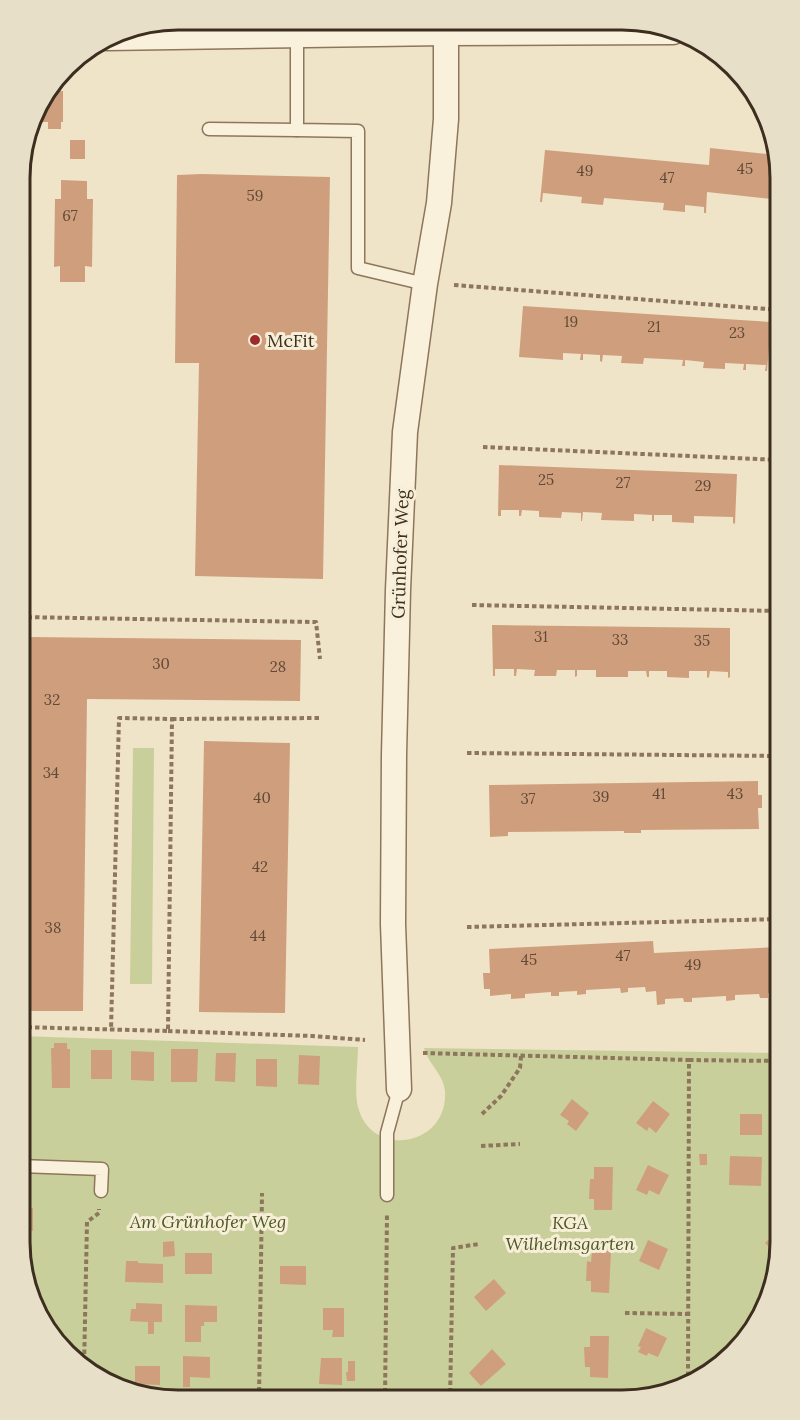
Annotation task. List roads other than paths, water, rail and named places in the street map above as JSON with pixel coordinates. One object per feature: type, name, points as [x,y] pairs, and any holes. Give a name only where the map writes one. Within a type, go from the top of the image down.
[{"type":"street","points":[[131,38],[297,36],[396,30]]},
{"type":"street","name":"Grünhofer Weg","points":[[399,1089],[393,924],[394,755],[405,432],[425,284],[439,203],[446,129],[446,30]]},
{"type":"street","points":[[560,30],[648,32]]},
{"type":"lane","points":[[297,36],[297,130]]},
{"type":"lane","points":[[209,129],[358,130],[358,268],[425,284]]},
{"type":"lane","points":[[387,1195],[387,1133],[399,1089]]},
{"type":"lane","points":[[30,1166],[102,1169],[101,1191]]},
{"type":"place","name":"McFit","points":[[255,340]]},
{"type":"park label","name":"Am Grünhofer Weg","points":[[208,1221]]},
{"type":"park label","name":"KGA Wilhelmsgarten","points":[[570,1232]]}]
